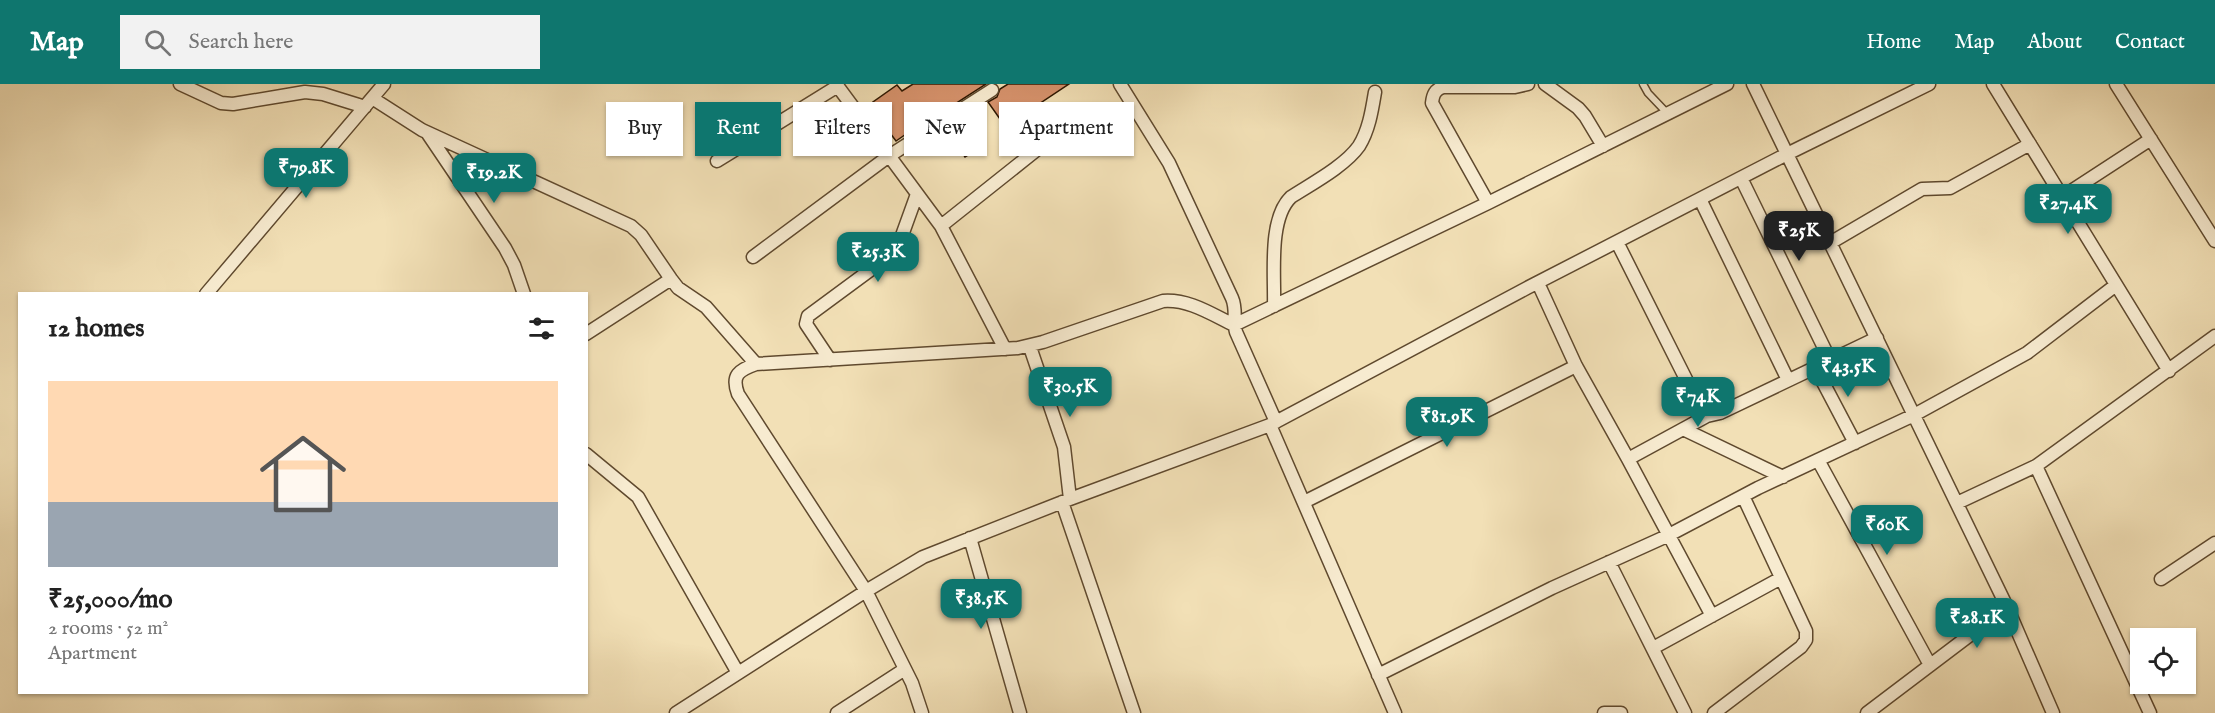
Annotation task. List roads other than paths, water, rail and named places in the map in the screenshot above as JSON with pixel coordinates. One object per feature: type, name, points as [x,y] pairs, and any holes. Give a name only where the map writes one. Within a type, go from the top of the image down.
[{"type":"street","points":[[180,84],[221,103],[232,104],[305,92],[369,103],[428,133],[631,226],[678,288],[706,307],[756,364]]},
{"type":"street","points":[[1120,84],[1169,163],[1234,303],[1234,325],[1304,502],[1395,713]]},
{"type":"street","points":[[1488,203],[1432,103],[1432,94],[1443,87],[1515,87],[1528,84]]},
{"type":"street","points":[[1545,84],[1578,108],[1604,146]]},
{"type":"street","points":[[1234,325],[1488,203],[1727,84]]},
{"type":"street","points":[[1753,84],[2007,607],[2049,710]]},
{"type":"street","points":[[676,713],[923,557],[1066,500],[1273,424],[1538,282],[1929,84]]},
{"type":"street","points":[[1993,84],[2169,371]]},
{"type":"street","points":[[2116,84],[2215,241]]},
{"type":"street","points":[[208,292],[382,85]]},
{"type":"street","points":[[717,161],[837,85],[849,102]]},
{"type":"street","points":[[892,154],[993,90]]},
{"type":"street","points":[[1274,306],[1276,225],[1283,204],[1350,156],[1359,146],[1371,119],[1375,92]]},
{"type":"street","points":[[428,133],[505,248],[523,292]]},
{"type":"street","points":[[2062,197],[2151,139]]},
{"type":"street","points":[[1830,243],[1922,189],[1950,188],[2030,144]]},
{"type":"street","points":[[753,256],[889,156],[941,226],[1005,349]]},
{"type":"street","points":[[941,226],[1029,156]]},
{"type":"street","points":[[1741,178],[1830,360]]},
{"type":"street","points":[[830,360],[805,320],[888,257],[895,249],[917,194]]},
{"type":"street","points":[[1700,199],[1788,380]]},
{"type":"street","points":[[2203,222],[2215,214]]},
{"type":"street","points":[[1617,242],[1703,413],[1707,416]]},
{"type":"street","points":[[588,333],[671,279]]},
{"type":"street","points":[[1538,282],[1576,366],[1712,616]]},
{"type":"street","points":[[1378,675],[1544,592],[1667,536],[1743,496],[1914,415],[2027,353],[2116,285]]},
{"type":"street","points":[[922,713],[905,669],[866,591],[738,394],[735,385],[736,377],[743,368],[756,364],[1030,346],[1163,301],[1177,300],[1189,304],[1234,325]]},
{"type":"street","points":[[1957,503],[2036,466],[2215,336]]},
{"type":"street","points":[[1628,459],[1707,416],[1720,413],[1876,338]]},
{"type":"street","points":[[1030,346],[1064,447],[1066,500],[1134,713]]},
{"type":"street","points":[[1304,502],[1576,366]]},
{"type":"street","points":[[1815,368],[1855,443]]},
{"type":"street","points":[[1683,429],[1783,477]]},
{"type":"street","points":[[588,456],[638,497],[738,673]]},
{"type":"street","points":[[1818,460],[1930,665]]},
{"type":"street","points":[[2036,466],[2151,713]]},
{"type":"street","points":[[1714,713],[1801,647],[1806,640],[1806,631],[1743,496]]},
{"type":"street","points":[[970,538],[1020,713]]},
{"type":"street","points":[[2161,579],[2215,543]]},
{"type":"street","points":[[1610,562],[1685,713]]},
{"type":"street","points":[[1653,648],[1781,578]]},
{"type":"street","points":[[1867,713],[2007,607]]},
{"type":"street","points":[[837,713],[905,669]]},
{"type":"street","points":[[1604,713],[1622,713]]},
{"type":"lane","points":[[1643,84],[1648,93],[1668,114]]}]
